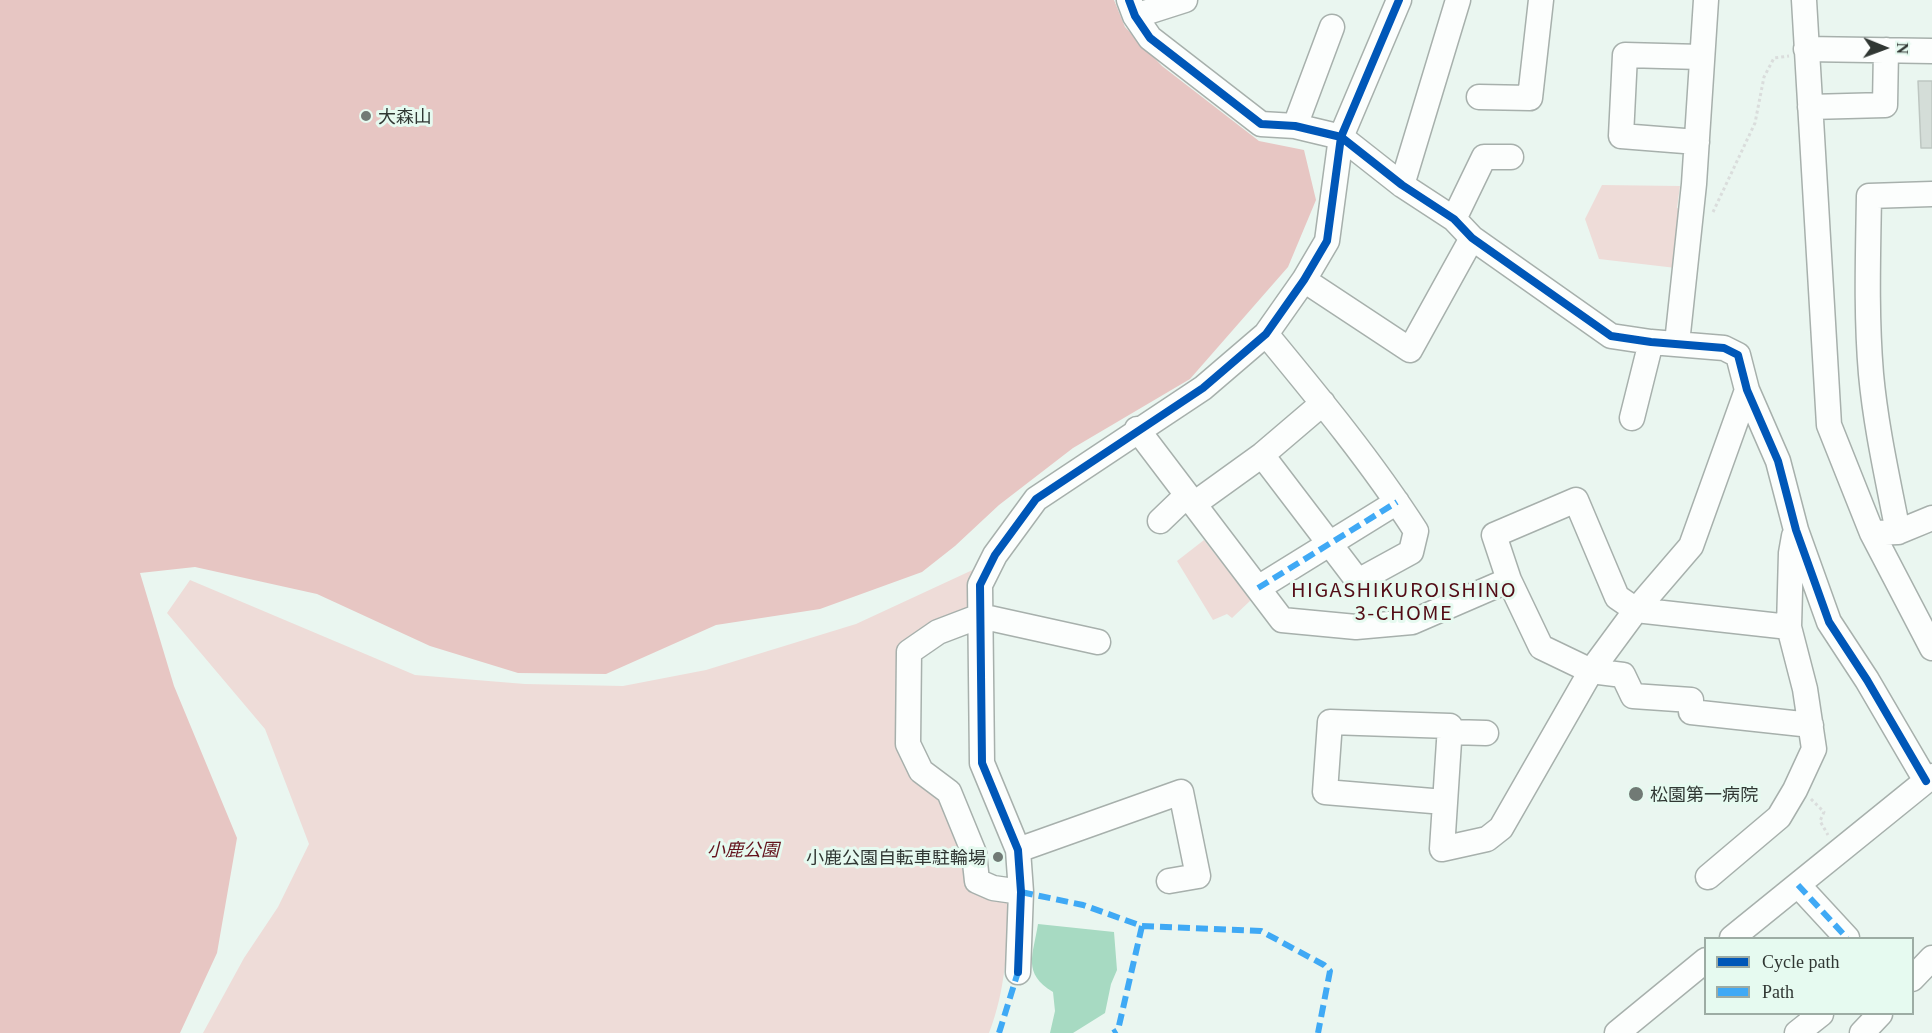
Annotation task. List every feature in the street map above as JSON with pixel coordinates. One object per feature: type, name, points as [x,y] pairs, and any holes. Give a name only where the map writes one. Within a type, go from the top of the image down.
[{"type":"street","points":[[1185,0],[1132,8],[1150,38],[1261,124],[1295,126],[1341,137],[1402,185],[1454,219],[1472,238],[1611,336],[1724,348],[1738,355],[1747,390],[1778,461],[1796,530],[1829,622],[1929,779],[1734,937]]},
{"type":"street","points":[[1018,972],[1021,892],[1017,850],[982,764],[980,585],[995,555],[1036,499],[1137,429],[1203,388],[1266,334],[1304,280],[1327,241],[1341,137],[1399,0]]},
{"type":"street","points":[[1402,185],[1458,0]]},
{"type":"street","points":[[1479,97],[1530,98],[1541,0]]},
{"type":"street","points":[[1677,343],[1690,225],[1706,0]]},
{"type":"street","points":[[1804,0],[1829,425],[1872,533],[1929,638]]},
{"type":"street","points":[[1295,126],[1332,27]]},
{"type":"street","points":[[1810,107],[1885,105],[1886,50]]},
{"type":"street","points":[[1807,52],[1932,51]]},
{"type":"street","points":[[1697,142],[1621,136],[1625,55],[1701,57]]},
{"type":"street","points":[[1454,219],[1484,157],[1511,157]]},
{"type":"street","points":[[1898,532],[1879,438],[1871,375],[1867,289],[1869,196],[1932,194]]},
{"type":"street","points":[[1304,280],[1410,350],[1472,238]]},
{"type":"street","points":[[1262,455],[1358,582],[1411,552],[1416,531],[1397,502],[1323,403],[1266,334]]},
{"type":"street","points":[[1632,418],[1651,342]]},
{"type":"street","points":[[1444,802],[1325,792],[1329,722],[1450,726],[1442,849],[1487,839],[1501,828],[1591,671],[1636,610],[1691,546],[1747,390]]},
{"type":"street","points":[[1160,521],[1262,455],[1323,403]]},
{"type":"street","points":[[1137,429],[1282,620],[1356,627],[1412,622],[1509,580]]},
{"type":"street","points":[[1790,627],[1636,610],[1617,597],[1576,500],[1494,535],[1509,580],[1541,647],[1591,671],[1623,675],[1633,696],[1691,700],[1691,712],[1811,725]]},
{"type":"street","points":[[1258,588],[1397,502]]},
{"type":"street","points":[[1872,533],[1898,532],[1932,518]]},
{"type":"street","points":[[1708,877],[1779,817],[1796,790],[1814,749],[1790,627],[1791,553],[1796,530]]},
{"type":"street","points":[[1021,892],[993,888],[977,880],[974,853],[949,792],[921,771],[908,744],[909,652],[938,632],[980,616],[1098,642]]},
{"type":"street","points":[[1451,732],[1486,733]]},
{"type":"street","points":[[1017,850],[1181,792],[1198,876],[1169,881]]},
{"type":"street","points":[[1798,885],[1845,937]]},
{"type":"street","points":[[1914,977],[1932,958]]},
{"type":"street","points":[[1617,1033],[1704,962]]},
{"type":"street","points":[[1797,1033],[1820,1015]]},
{"type":"street","points":[[1862,1033],[1879,1015]]},
{"type":"path","points":[[1690,225],[1707,228],[1755,123],[1764,77],[1774,58],[1807,52]]},
{"type":"path","points":[[1796,790],[1810,798],[1824,812],[1820,821],[1828,835],[1817,847],[1827,862]]},
{"type":"green space","points":[[1602,185],[1680,186],[1677,208],[1684,209],[1676,268],[1599,259],[1585,219]]},
{"type":"green space","points":[[1204,540],[1251,600],[1232,618],[1227,614],[1213,620],[1177,561]]},
{"type":"green space","name":"小鹿公園","points":[[979,567],[968,609],[900,649],[910,773],[941,802],[965,856],[1010,900],[1007,951],[1002,984],[989,1033],[203,1033],[244,958],[278,907],[309,844],[265,729],[167,613],[190,580],[415,675],[525,684],[623,686],[706,670],[856,624]]},
{"type":"shaded area","points":[[0,0],[1114,0],[1125,27],[1162,66],[1259,141],[1304,150],[1316,200],[1288,267],[1190,379],[1073,448],[999,505],[955,546],[922,572],[820,609],[716,625],[606,674],[518,673],[430,646],[317,594],[195,567],[140,573],[174,686],[237,838],[217,953],[180,1033],[0,1033]]},
{"type":"shaded area","points":[[1038,924],[1114,932],[1117,970],[1111,984],[1105,1013],[1073,1033],[1050,1033],[1055,1011],[1053,992],[1037,978],[1032,963]]},
{"type":"building","points":[[1918,81],[1932,81],[1932,148],[1921,148]]},
{"type":"marked path","points":[[1258,588],[1397,502]]},
{"type":"marked path","points":[[1798,885],[1846,937]]},
{"type":"marked path","points":[[1021,892],[1083,905],[1142,926],[1118,1030],[1113,1033]]},
{"type":"marked path","points":[[1142,926],[1261,931],[1324,965],[1330,971],[1318,1033]]},
{"type":"marked path","points":[[999,1033],[1018,972]]},
{"type":"cycle path","points":[[1129,0],[1135,16],[1150,38],[1261,124],[1295,126],[1341,137],[1402,185],[1454,219],[1472,238],[1611,336],[1724,348],[1738,355],[1747,390],[1778,461],[1796,530],[1829,622],[1867,680],[1926,781]]},
{"type":"cycle path","points":[[1018,972],[1021,892],[1018,850],[982,763],[980,585],[995,555],[1036,499],[1203,388],[1266,334],[1304,280],[1327,241],[1341,137],[1399,0]]},
{"type":"place","name":"大森山","points":[[366,116]]},
{"type":"place","name":"松園第一病院","points":[[1636,794]]},
{"type":"place","name":"小鹿公園自転車駐輪場","points":[[998,857]]},
{"type":"district","name":"HIGASHIKUROISHINO 3-CHOME","points":[[1404,600]]}]
